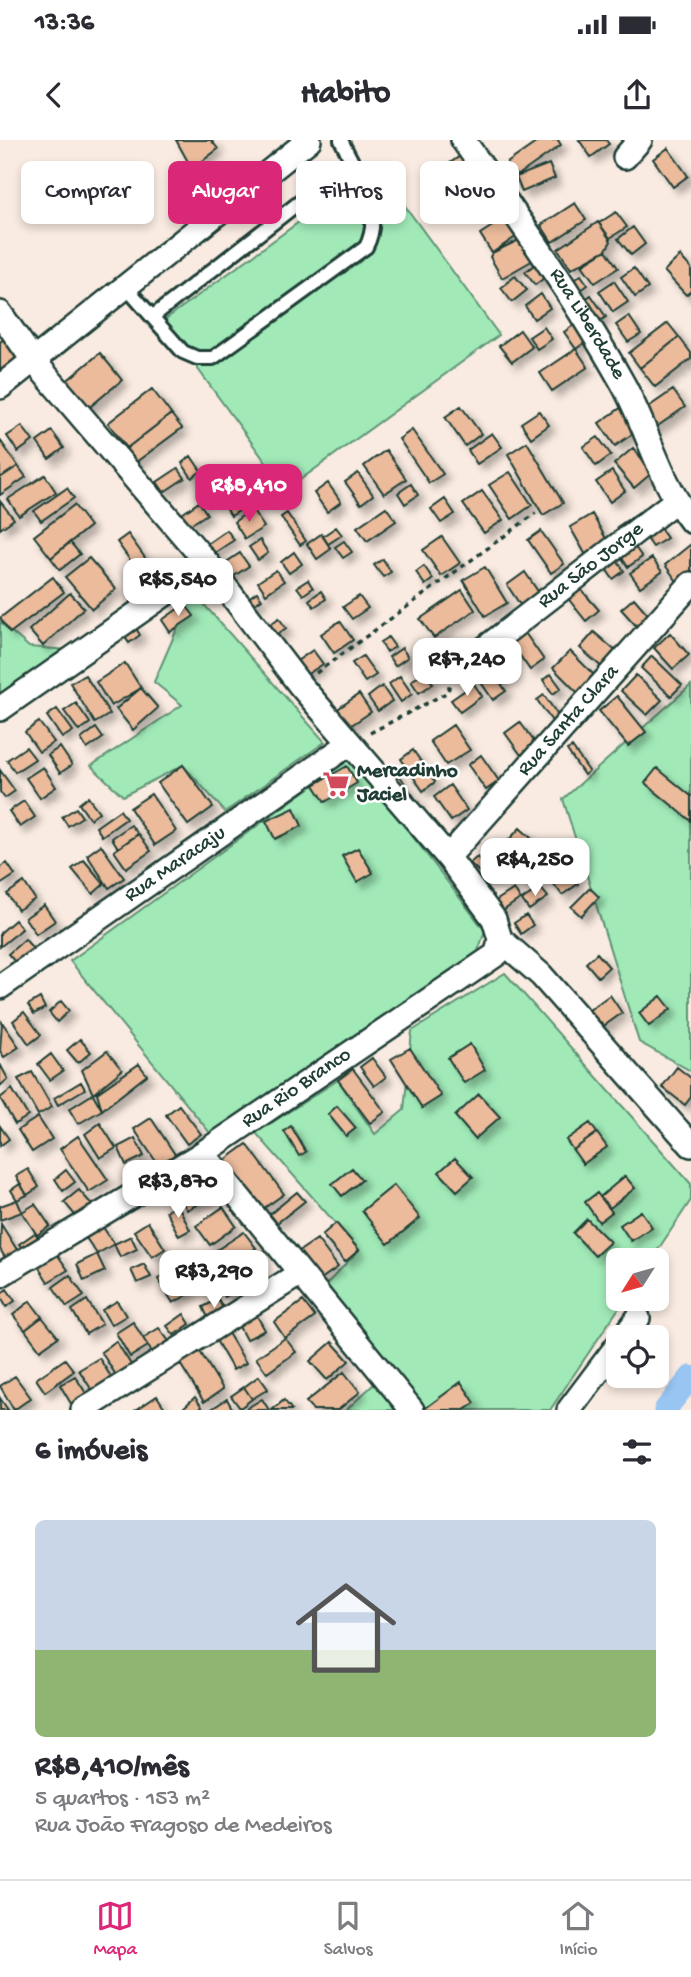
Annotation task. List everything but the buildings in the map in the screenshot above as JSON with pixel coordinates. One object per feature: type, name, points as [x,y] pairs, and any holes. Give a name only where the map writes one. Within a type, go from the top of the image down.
[{"type":"street","points":[[0,387],[309,140]]},
{"type":"street","name":"Rua Liberdade","points":[[463,140],[527,230],[623,384],[676,501],[691,520]]},
{"type":"street","points":[[0,313],[33,360],[208,564],[300,685],[447,857],[494,919],[500,939],[541,975],[691,1145]]},
{"type":"street","name":"Rua São Jorge","points":[[475,656],[676,501]]},
{"type":"street","points":[[0,709],[208,564]]},
{"type":"street","name":"Rua Santa Clara","points":[[447,857],[691,584]]},
{"type":"street","name":"Rua Maracaju","points":[[0,987],[349,744]]},
{"type":"street","name":"Rua Rio Branco","points":[[0,1275],[202,1153],[497,954],[500,939]]},
{"type":"street","points":[[202,1153],[412,1410]]},
{"type":"street","points":[[83,1410],[299,1274]]},
{"type":"street","points":[[633,1325],[638,1318]]},
{"type":"street","points":[[569,1410],[606,1361]]},
{"type":"lane","points":[[341,140],[351,161]]},
{"type":"lane","points":[[152,317],[296,205]]},
{"type":"lane","points":[[125,286],[183,352],[197,358],[213,358],[366,247],[375,230],[374,224]]},
{"type":"path","points":[[300,685],[536,513]]},
{"type":"path","points":[[349,744],[448,692],[452,671],[475,656]]},
{"type":"green space","points":[[406,207],[499,335],[286,490],[163,321],[296,224],[406,224]]},
{"type":"green space","points":[[193,592],[325,742],[225,812],[183,765],[123,796],[91,766],[182,705],[154,682]]},
{"type":"green space","points":[[0,622],[29,647],[83,651],[0,704]]},
{"type":"green space","points":[[691,685],[691,1071],[639,1042],[563,799]]},
{"type":"green space","points":[[352,757],[485,931],[471,971],[214,1138],[70,961]]},
{"type":"green space","points":[[505,973],[691,1184],[691,1200],[659,1248],[606,1248],[606,1311],[617,1311],[550,1410],[423,1410],[316,1295],[359,1250],[256,1133],[338,1080],[375,1134],[404,1110],[412,1031]]},
{"type":"green space","points":[[374,1384],[397,1410],[346,1410]]},
{"type":"waterway","points":[[665,1410],[691,1377]]},
{"type":"place","name":"Mercadinho Jaciel","points":[[336,784]]}]
